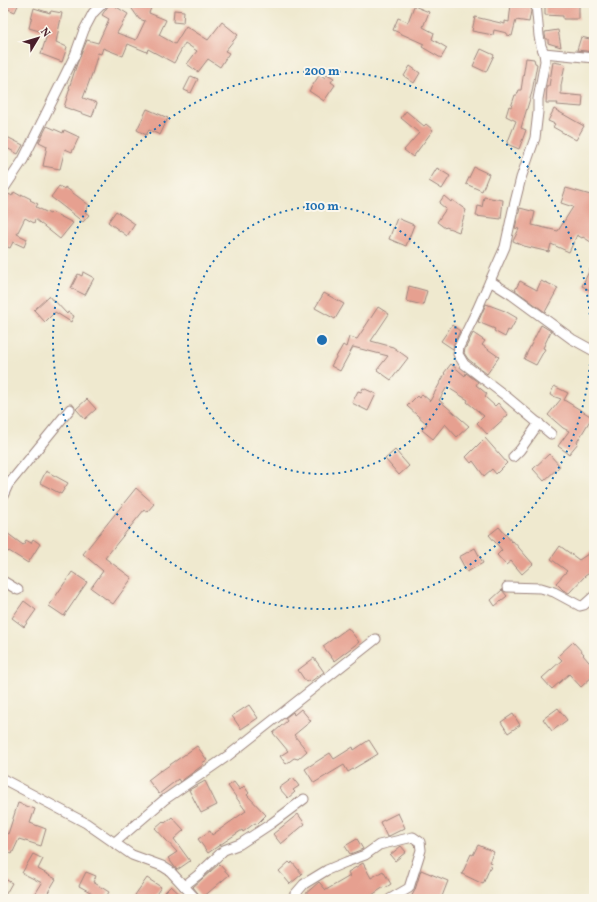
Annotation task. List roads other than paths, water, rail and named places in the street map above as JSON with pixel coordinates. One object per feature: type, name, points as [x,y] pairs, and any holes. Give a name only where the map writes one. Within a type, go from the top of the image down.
[{"type":"street","points":[[3,190],[23,160],[75,55],[84,30],[93,13],[103,3]]},
{"type":"street","points":[[536,3],[540,46],[544,53],[545,61],[538,99],[535,138],[512,210],[509,234],[505,247],[459,347],[458,354],[464,364],[507,397],[551,434]]},
{"type":"street","points":[[544,53],[594,58]]},
{"type":"street","points":[[490,281],[512,295],[572,339],[592,350],[594,349]]},
{"type":"street","points":[[3,496],[8,485],[70,410]]},
{"type":"street","points":[[513,457],[520,450],[538,424]]},
{"type":"street","points":[[3,581],[18,590]]},
{"type":"street","points":[[507,587],[541,588],[554,592],[580,606],[584,605],[594,596]]},
{"type":"street","points":[[114,842],[164,800],[229,755],[376,639]]},
{"type":"street","points":[[3,779],[86,823],[132,855],[162,866],[170,871],[196,899]]},
{"type":"street","points":[[184,886],[224,850],[240,844],[272,823],[304,799]]},
{"type":"street","points":[[291,899],[304,884],[327,870],[365,856],[379,845],[412,837],[420,842],[420,850],[409,888],[390,899]]}]
